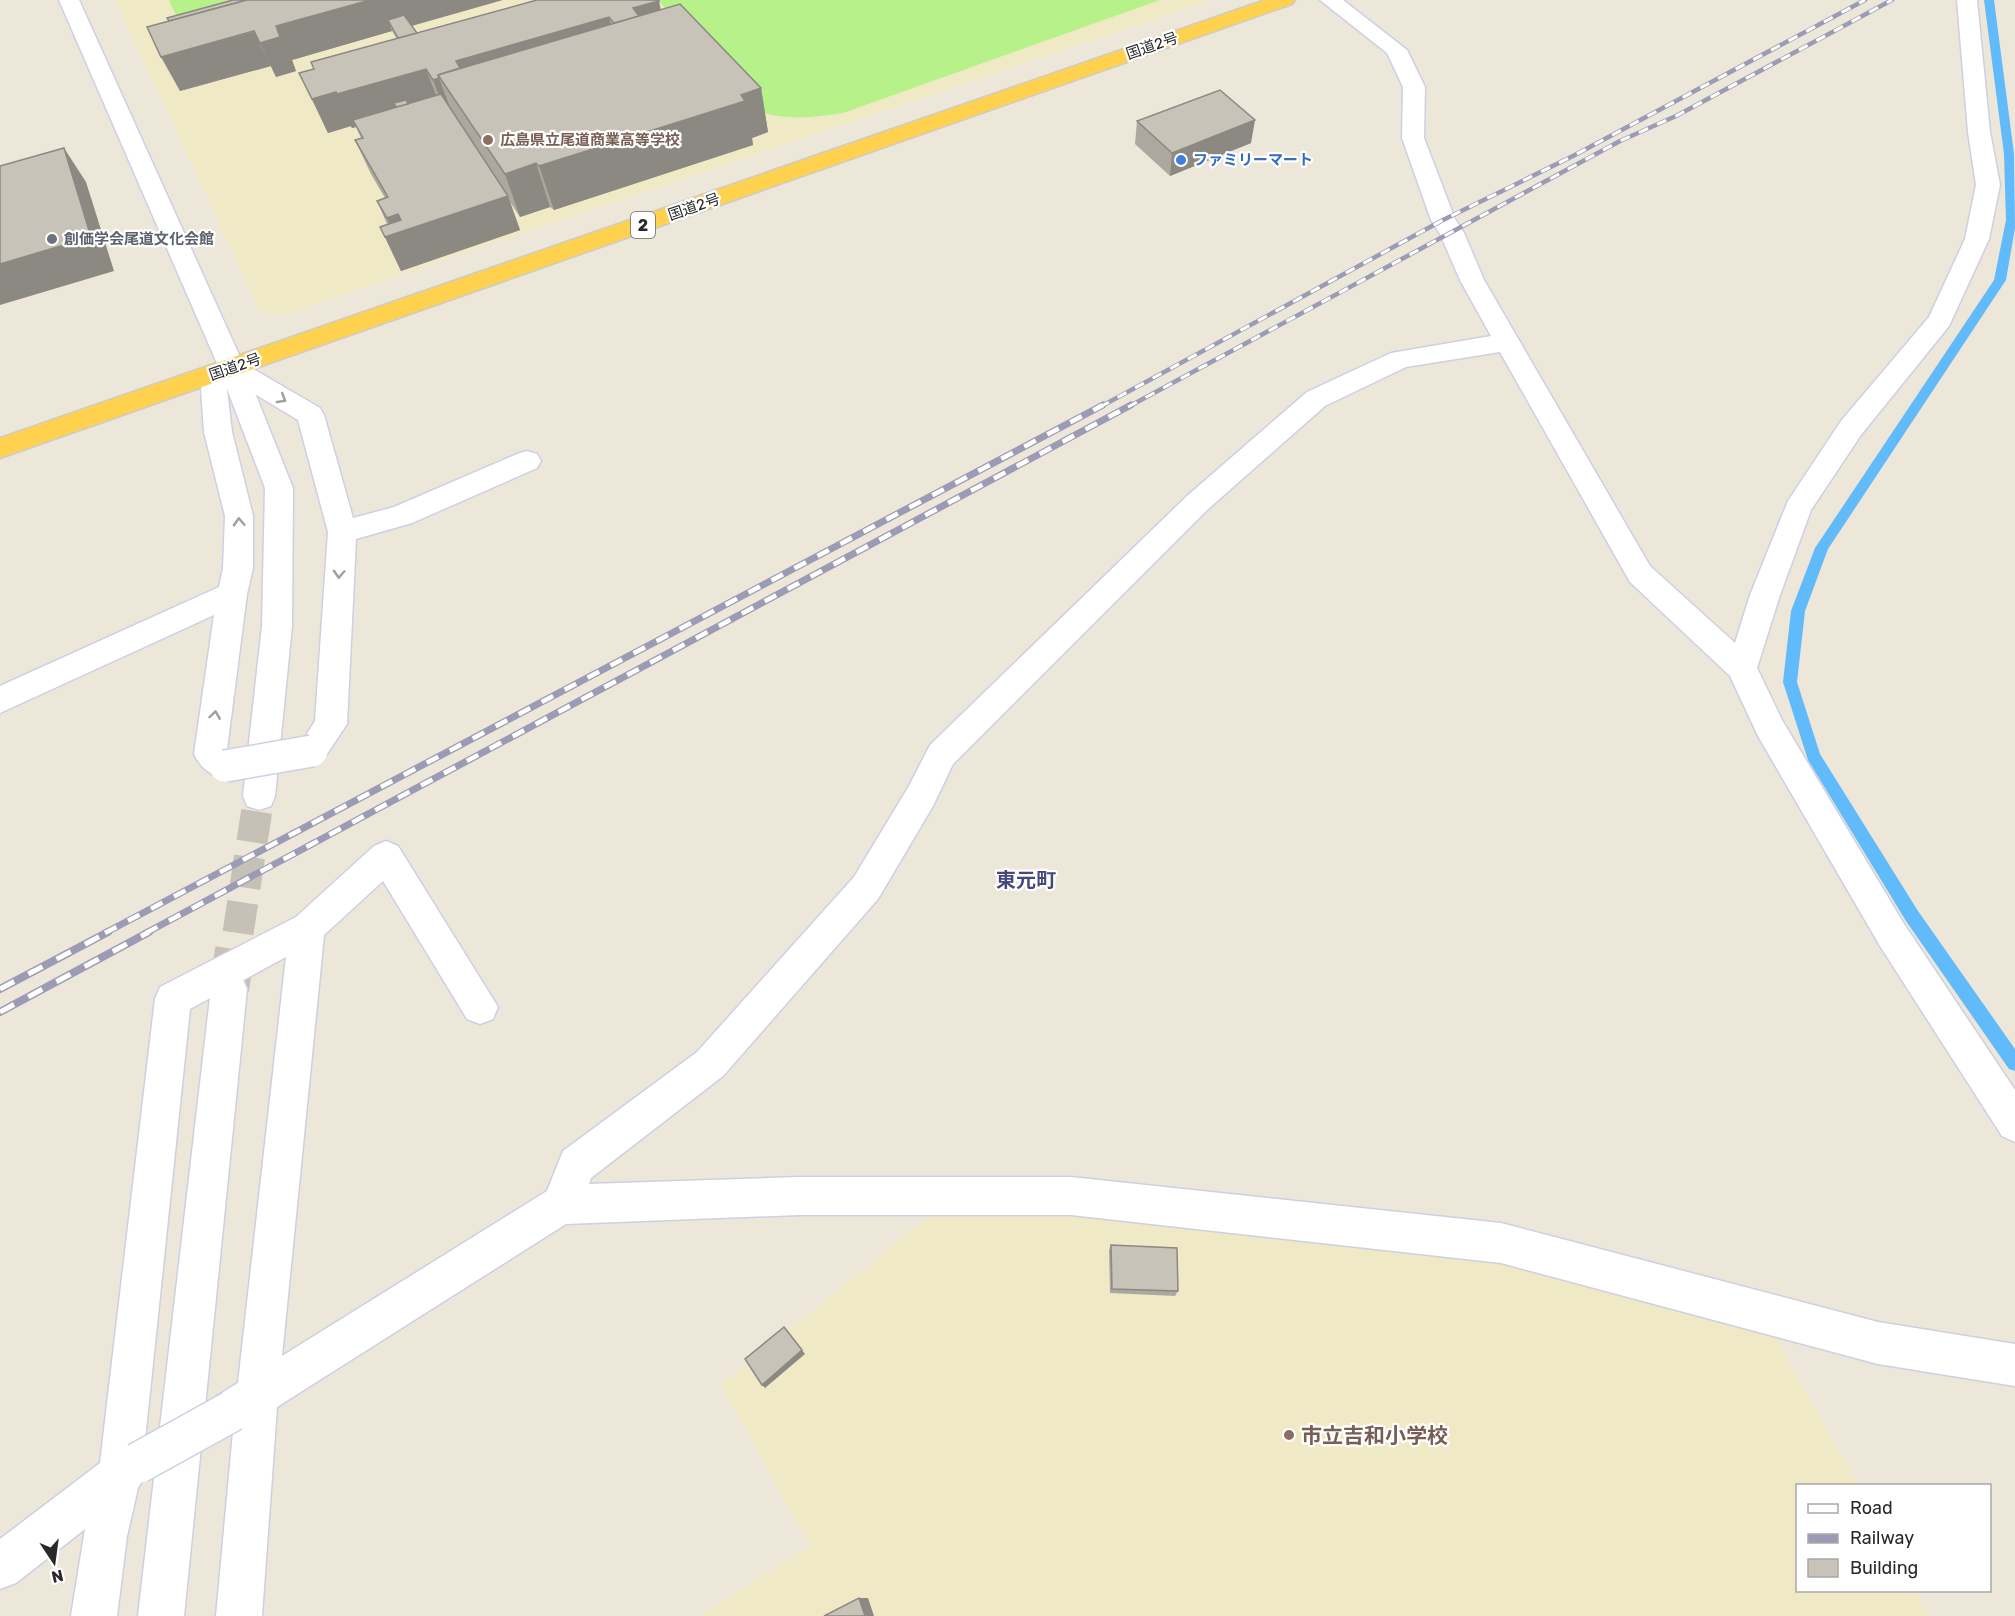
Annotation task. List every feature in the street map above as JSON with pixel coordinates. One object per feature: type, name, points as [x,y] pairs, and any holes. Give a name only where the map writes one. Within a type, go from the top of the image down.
[{"type":"highway","name":"国道2号","points":[[0,448],[1285,0]]},
{"type":"street","points":[[69,0],[232,368],[279,488],[276,626],[259,796]]},
{"type":"street","points":[[1330,0],[1396,50],[1414,87],[1413,138],[1443,220],[1452,233],[1472,280],[1640,574],[1742,668],[1769,727],[1892,935],[2015,1123]]},
{"type":"street","points":[[1742,668],[1798,508],[1851,428],[1940,320],[1977,239],[1988,185],[1979,132],[1967,0]]},
{"type":"street","points":[[561,1205],[577,1165],[711,1064],[866,888],[921,796],[941,755],[1197,503],[1316,399],[1400,359],[1508,342]]},
{"type":"street","points":[[232,368],[310,415],[342,532],[331,724],[312,751],[225,766],[210,754],[232,594],[238,568],[239,516],[218,432],[214,388],[232,368]]},
{"type":"street","points":[[342,532],[402,516],[527,460]]},
{"type":"street","points":[[0,700],[232,594]]},
{"type":"street","points":[[94,1616],[105,1536],[129,1468],[173,999],[308,928],[386,856],[480,1007]]},
{"type":"street","points":[[239,1616],[245,1404],[308,928]]},
{"type":"street","points":[[161,1616],[229,989]]},
{"type":"street","points":[[0,1567],[129,1468],[245,1404],[561,1205],[799,1196],[1071,1196],[1339,1225],[1501,1243],[1878,1342],[2015,1365]]},
{"type":"shaded area","name":"広島県立尾道商業高等学校","points":[[115,0],[1211,0],[283,315],[260,311]]},
{"type":"shaded area","name":"市立吉和小学校","points":[[932,1214],[1144,1218],[1499,1261],[1768,1325],[1857,1484],[1796,1484],[1796,1592],[1917,1592],[1930,1616],[700,1616],[810,1546],[721,1385]]},
{"type":"green space","points":[[169,0],[252,0],[178,20]]},
{"type":"green space","points":[[658,0],[1160,0],[843,113],[781,117],[761,112],[739,94]]},
{"type":"building","points":[[233,0],[247,0],[169,21],[167,18]]},
{"type":"building","points":[[247,0],[370,0],[276,26],[280,37],[260,43],[254,31],[161,57],[147,27]]},
{"type":"building","points":[[537,0],[659,1],[633,8],[639,16],[614,23],[609,17],[456,61],[460,68],[438,75],[439,78],[433,80],[426,69],[312,99],[299,73],[314,69],[311,62]]},
{"type":"building","points":[[680,4],[761,88],[741,95],[745,101],[539,166],[536,163],[505,174],[438,75]]},
{"type":"building","points":[[404,15],[417,33],[398,38],[388,20]]},
{"type":"building","points":[[1220,90],[1255,120],[1172,153],[1137,121]]},
{"type":"building","points":[[441,94],[508,196],[385,237],[380,227],[401,220],[398,214],[387,218],[377,201],[388,197],[355,140],[363,138],[353,120]]},
{"type":"building","points":[[406,100],[408,104],[396,107],[394,103]]},
{"type":"building","points":[[64,148],[91,237],[0,264],[0,166]]},
{"type":"building","points":[[1111,1245],[1177,1248],[1178,1291],[1112,1289]]},
{"type":"building","points":[[784,1327],[802,1350],[762,1385],[745,1359]]},
{"type":"building","points":[[859,1598],[865,1616],[824,1616]]},
{"type":"waterway","points":[[1989,0],[2009,154],[2011,220],[2000,280],[1822,548],[1798,611],[1790,682],[1813,756],[1912,916],[2015,1063]]},
{"type":"tunnel","points":[[238,933],[259,796]]},
{"type":"tunnel","points":[[229,989],[238,932]]},
{"type":"railway","points":[[1100,407],[1443,220],[1573,156],[1865,0]]},
{"type":"railway","points":[[1128,407],[1620,141],[1676,116],[1892,0]]},
{"type":"railway","points":[[105,933],[1103,405]]},
{"type":"railway","points":[[146,933],[1131,405]]},
{"type":"railway","points":[[0,989],[108,932]]},
{"type":"railway","points":[[0,1012],[149,932]]},
{"type":"place","name":"広島県立尾道商業高等学校","points":[[488,140]]},
{"type":"place","name":"ファミリーマート","points":[[1181,160]]},
{"type":"place","name":"創価学会尾道文化会館","points":[[52,239]]},
{"type":"place","name":"市立吉和小学校","points":[[1289,1435]]},
{"type":"district","name":"東元町","points":[[1026,880]]}]
